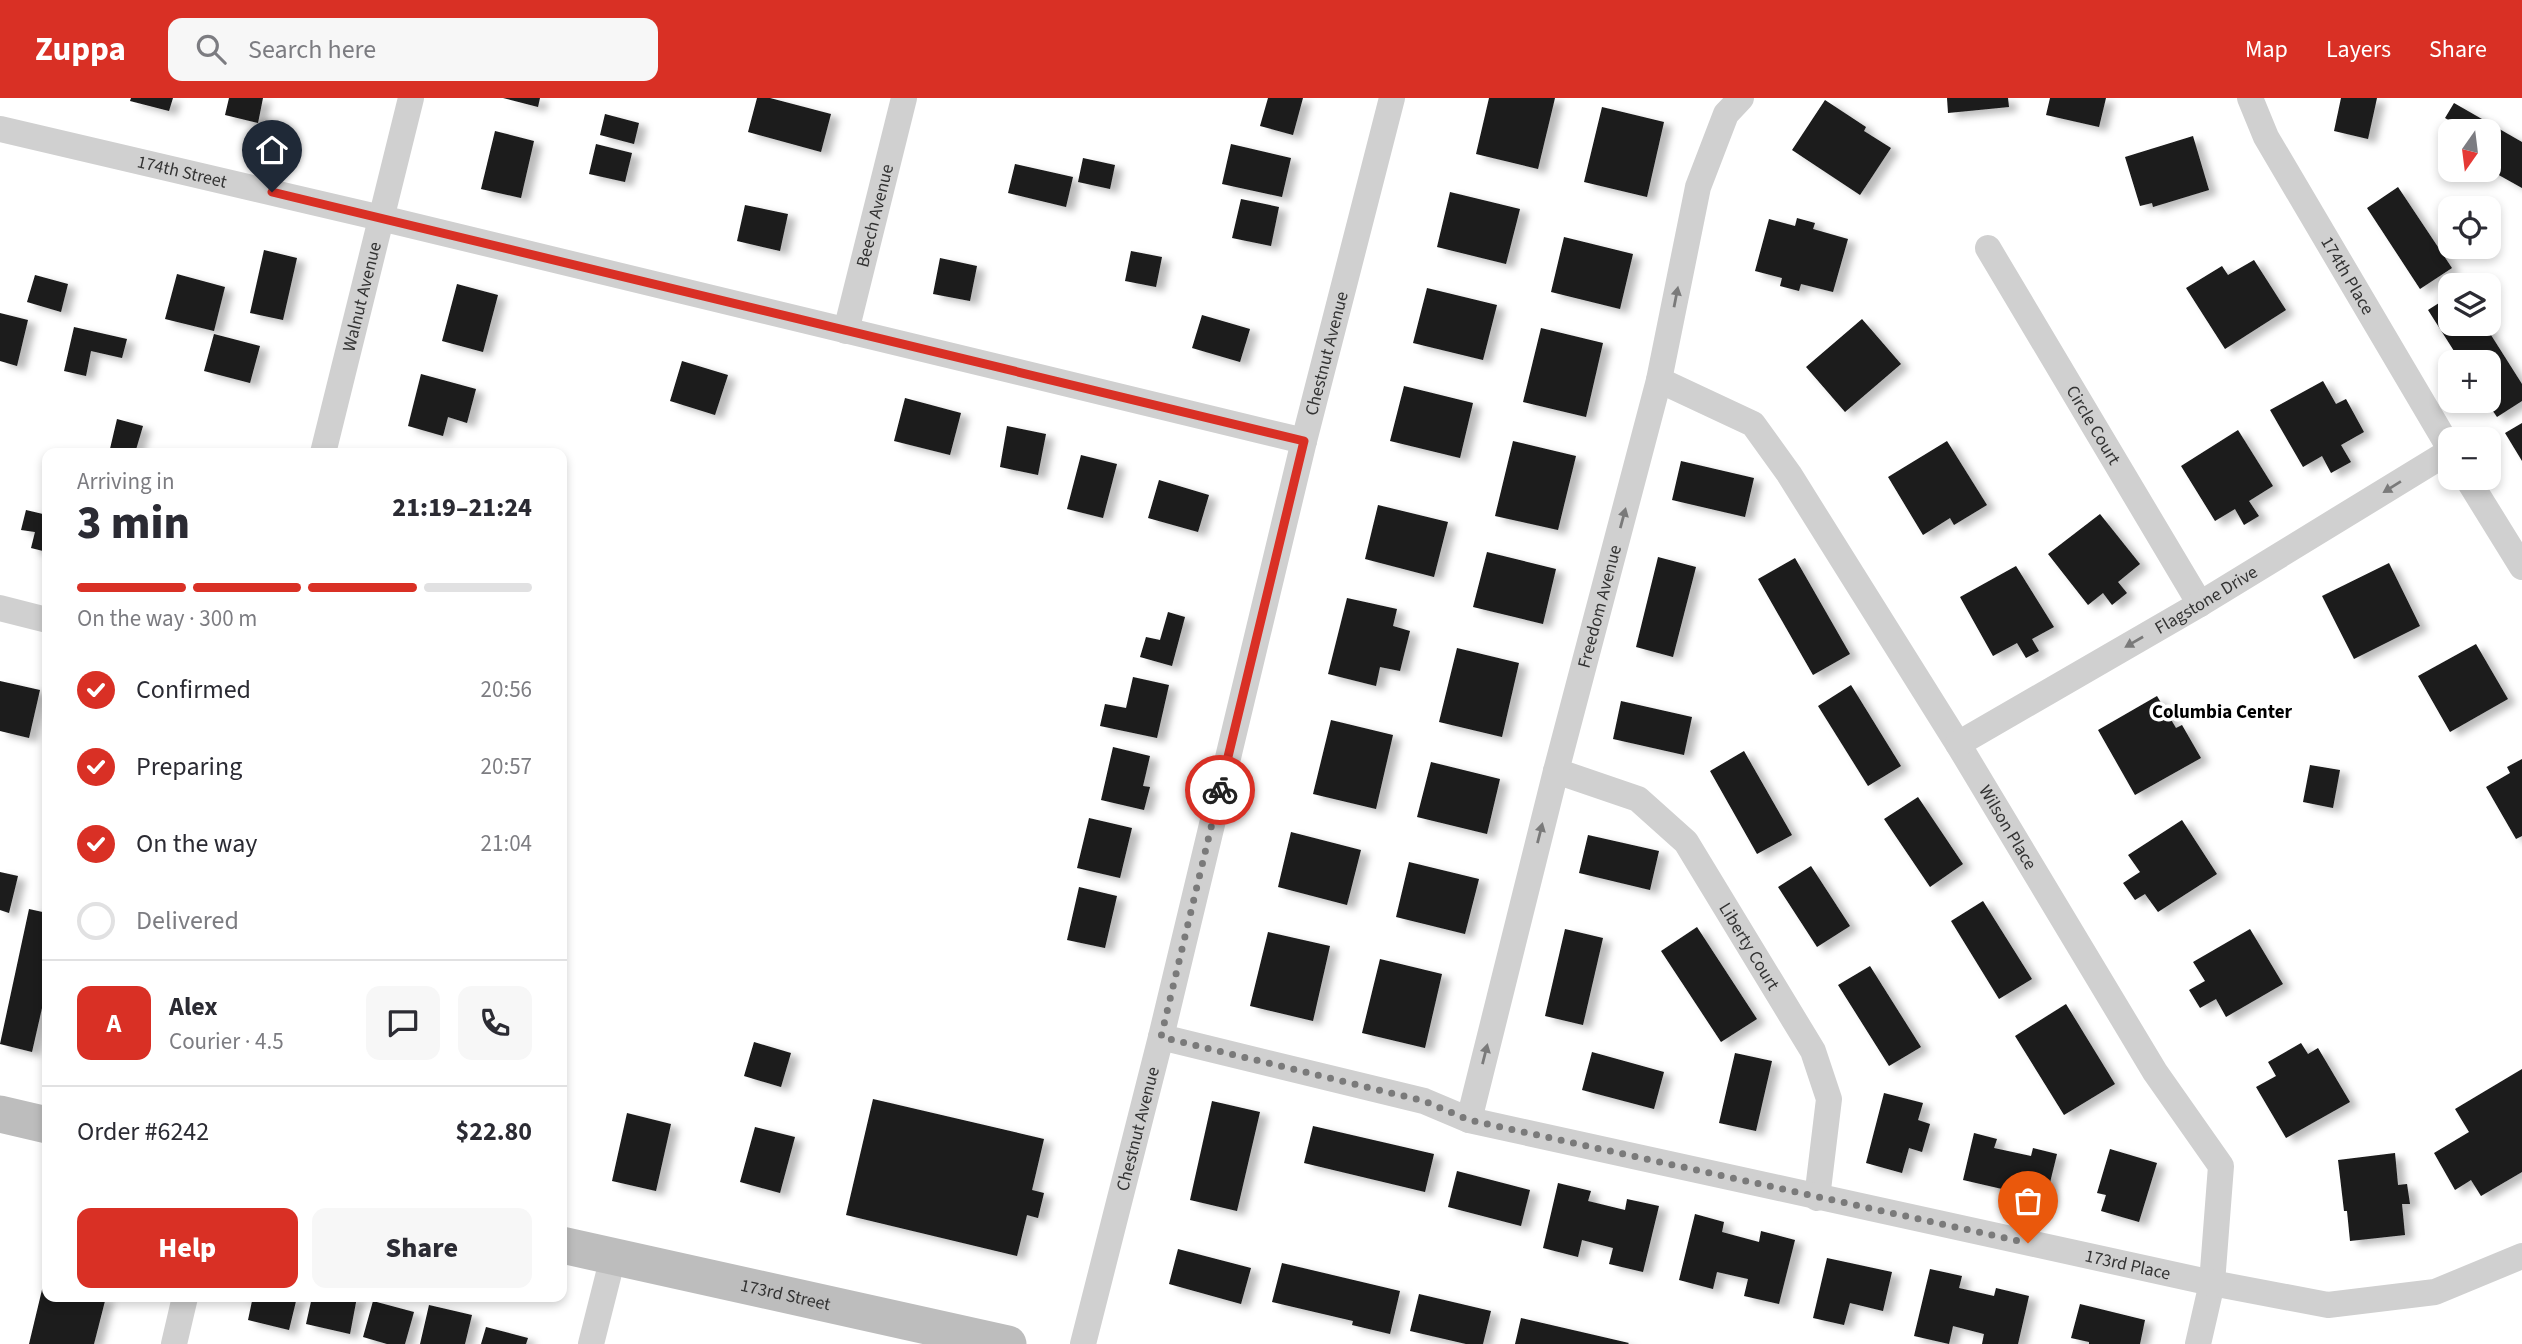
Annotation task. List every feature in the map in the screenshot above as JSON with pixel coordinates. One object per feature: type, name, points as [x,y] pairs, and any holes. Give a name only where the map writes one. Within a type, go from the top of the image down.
[{"type":"street","name":"Walnut Avenue","points":[[324,448],[411,98]]},
{"type":"street","name":"Beech Avenue","points":[[846,331],[904,98]]},
{"type":"street","name":"Chestnut Avenue","points":[[1083,1344],[1161,1037],[1304,441],[1392,98]]},
{"type":"street","name":"Freedom Avenue","points":[[1469,1120],[1556,771],[1659,380],[1698,187],[1726,114],[1741,98]]},
{"type":"street","name":"174th Place","points":[[2250,98],[2266,137],[2438,430]]},
{"type":"street","name":"174th Street","points":[[0,129],[381,218],[1304,441]]},
{"type":"street","name":"Circle Court","points":[[1988,248],[2200,604]]},
{"type":"street","name":"Wilson Place","points":[[1659,380],[1753,424],[1789,474],[1958,744],[2155,1072],[2221,1166],[2212,1283],[2198,1344]]},
{"type":"street","name":"Flagstone Drive","points":[[1958,744],[2200,604],[2438,457]]},
{"type":"street","points":[[2474,490],[2522,568]]},
{"type":"street","points":[[0,608],[42,619]]},
{"type":"street","name":"Liberty Court","points":[[1556,771],[1638,799],[1686,842],[1813,1051],[1829,1099],[1817,1198]]},
{"type":"street","name":"173rd Place","points":[[1161,1037],[1424,1101],[1469,1120],[2212,1283],[2328,1304],[2435,1292],[2522,1256]]},
{"type":"street","points":[[0,1114],[42,1124]]},
{"type":"street","name":"173rd Street","points":[[567,1246],[1008,1344]]},
{"type":"street","points":[[591,1344],[613,1257]]},
{"type":"street","points":[[174,1344],[184,1302]]},
{"type":"building","points":[[131,98],[173,98],[169,111],[130,101]]},
{"type":"building","points":[[229,98],[263,98],[258,123],[225,115]]},
{"type":"building","points":[[503,98],[540,98],[538,107]]},
{"type":"building","points":[[757,98],[770,98],[831,114],[821,152],[748,132]]},
{"type":"building","points":[[1268,98],[1303,98],[1293,135],[1260,126]]},
{"type":"building","points":[[1489,98],[1555,98],[1538,169],[1476,154]]},
{"type":"building","points":[[1947,98],[2008,98],[2009,107],[1948,113]]},
{"type":"building","points":[[2050,98],[2106,98],[2099,127],[2046,115]]},
{"type":"building","points":[[2341,98],[2377,98],[2368,139],[2334,131]]},
{"type":"building","points":[[1825,100],[1866,127],[1864,131],[1891,148],[1860,195],[1792,150]]},
{"type":"building","points":[[2454,103],[2482,119],[2447,119]]},
{"type":"building","points":[[1602,107],[1664,122],[1647,197],[1584,182]]},
{"type":"building","points":[[605,114],[639,123],[634,144],[600,135]]},
{"type":"building","points":[[2501,130],[2522,142],[2522,188],[2501,176]]},
{"type":"building","points":[[495,131],[534,141],[521,198],[481,189]]},
{"type":"building","points":[[2193,136],[2209,190],[2153,207],[2152,203],[2140,206],[2125,157]]},
{"type":"building","points":[[596,144],[632,153],[625,182],[589,174]]},
{"type":"building","points":[[1231,144],[1291,158],[1282,197],[1222,184]]},
{"type":"building","points":[[1083,158],[1115,165],[1110,189],[1078,182]]},
{"type":"building","points":[[1015,164],[1073,177],[1066,207],[1008,193]]},
{"type":"building","points":[[2398,187],[2438,247],[2438,259],[2446,259],[2452,268],[2444,273],[2438,273],[2438,277],[2420,289],[2367,208]]},
{"type":"building","points":[[1450,192],[1520,209],[1506,264],[1437,247]]},
{"type":"building","points":[[1241,199],[1279,207],[1271,246],[1232,238]]},
{"type":"building","points":[[745,205],[788,214],[780,251],[737,241]]},
{"type":"building","points":[[1797,218],[1815,223],[1813,229],[1848,239],[1833,292],[1801,284],[1799,291],[1780,286],[1782,278],[1755,271],[1769,219],[1795,226]]},
{"type":"building","points":[[1564,237],[1633,254],[1620,309],[1551,292]]},
{"type":"building","points":[[264,250],[297,258],[283,320],[250,313]]},
{"type":"building","points":[[1131,251],[1162,257],[1156,287],[1125,281]]},
{"type":"building","points":[[940,258],[977,266],[970,301],[933,294]]},
{"type":"building","points":[[2254,260],[2286,310],[2225,349],[2186,288],[2222,266],[2228,275]]},
{"type":"building","points":[[177,274],[225,287],[214,331],[165,319]]},
{"type":"building","points":[[35,275],[68,284],[61,312],[27,302]]},
{"type":"building","points":[[457,284],[498,295],[483,352],[442,341]]},
{"type":"building","points":[[1427,288],[1497,305],[1483,360],[1413,343]]},
{"type":"building","points":[[2438,304],[2438,326],[2428,310]]},
{"type":"building","points":[[0,313],[28,320],[17,366],[0,361]]},
{"type":"building","points":[[1202,315],[1250,329],[1240,362],[1192,348]]},
{"type":"building","points":[[1862,319],[1901,364],[1845,412],[1806,367]]},
{"type":"building","points":[[74,327],[127,339],[122,358],[91,351],[86,376],[64,371]]},
{"type":"building","points":[[1541,328],[1603,343],[1586,417],[1523,402]]},
{"type":"building","points":[[214,334],[260,346],[250,383],[204,371]]},
{"type":"building","points":[[2444,336],[2492,336],[2500,350],[2453,350]]},
{"type":"building","points":[[2501,351],[2522,384],[2522,401],[2497,417],[2494,413],[2501,413]]},
{"type":"building","points":[[682,361],[728,375],[715,415],[670,401]]},
{"type":"building","points":[[421,374],[476,389],[467,423],[448,417],[443,436],[408,426]]},
{"type":"building","points":[[2323,381],[2336,404],[2346,399],[2364,432],[2341,445],[2351,462],[2331,473],[2322,456],[2303,467],[2270,410]]},
{"type":"building","points":[[1404,386],[1473,403],[1460,458],[1390,441]]},
{"type":"building","points":[[905,398],[961,413],[950,455],[894,441]]},
{"type":"building","points":[[117,419],[143,426],[136,448],[110,448]]},
{"type":"building","points":[[2522,423],[2522,461],[2505,433]]},
{"type":"building","points":[[1007,426],[1046,434],[1038,475],[1000,467]]},
{"type":"building","points":[[2238,430],[2273,486],[2249,501],[2259,516],[2244,525],[2235,509],[2215,521],[2181,466]]},
{"type":"building","points":[[1513,441],[1576,456],[1558,530],[1495,516]]},
{"type":"building","points":[[1947,441],[1987,505],[1954,525],[1950,518],[1923,535],[1888,477]]},
{"type":"building","points":[[1081,455],[1117,464],[1103,518],[1067,509]]},
{"type":"building","points":[[1681,461],[1754,478],[1745,517],[1672,500]]},
{"type":"building","points":[[1159,480],[1209,495],[1198,532],[1148,518]]},
{"type":"building","points":[[1378,505],[1448,522],[1434,577],[1365,559]]},
{"type":"building","points":[[26,510],[42,514],[42,551],[31,548],[35,532],[21,530]]},
{"type":"building","points":[[2100,514],[2140,564],[2118,582],[2127,593],[2112,605],[2103,593],[2088,605],[2048,554]]},
{"type":"building","points":[[1487,552],[1556,569],[1543,624],[1473,607]]},
{"type":"building","points":[[1658,557],[1696,567],[1673,657],[1636,647]]},
{"type":"building","points":[[1795,558],[1850,654],[1813,675],[1758,579]]},
{"type":"building","points":[[2389,563],[2420,626],[2354,659],[2322,596]]},
{"type":"building","points":[[2016,566],[2054,627],[2032,639],[2039,651],[2026,658],[2017,643],[1993,656],[1960,597]]},
{"type":"building","points":[[1347,598],[1397,609],[1393,626],[1410,631],[1400,671],[1380,667],[1376,686],[1328,674]]},
{"type":"building","points":[[1168,612],[1185,617],[1172,666],[1140,657],[1146,637],[1160,640]]},
{"type":"building","points":[[2476,644],[2508,699],[2450,732],[2418,676]]},
{"type":"building","points":[[1457,648],[1519,663],[1502,737],[1439,722]]},
{"type":"building","points":[[1133,677],[1169,685],[1157,738],[1100,726],[1105,704],[1126,708]]},
{"type":"building","points":[[0,681],[40,690],[29,738],[0,731]]},
{"type":"building","points":[[1851,685],[1901,766],[1868,786],[1818,706]]},
{"type":"building","points":[[2157,696],[2176,728],[2182,725],[2201,758],[2135,795],[2098,730]]},
{"type":"building","points":[[1621,701],[1692,717],[1684,755],[1613,739]]},
{"type":"building","points":[[1331,720],[1393,735],[1376,809],[1313,794]]},
{"type":"building","points":[[1113,747],[1150,756],[1143,786],[1150,787],[1144,810],[1101,800]]},
{"type":"building","points":[[1744,751],[1792,835],[1757,854],[1710,771]]},
{"type":"building","points":[[2522,759],[2522,836],[2516,839],[2486,787],[2510,773],[2507,767]]},
{"type":"building","points":[[1431,762],[1500,779],[1487,834],[1417,817]]},
{"type":"building","points":[[2310,765],[2340,770],[2333,808],[2303,802]]},
{"type":"building","points":[[1918,797],[1963,864],[1930,887],[1884,819]]},
{"type":"building","points":[[1089,818],[1132,828],[1120,878],[1077,868]]},
{"type":"building","points":[[2182,820],[2217,874],[2158,912],[2145,894],[2135,900],[2123,883],[2140,872],[2128,855]]},
{"type":"building","points":[[1291,832],[1361,850],[1347,905],[1278,887]]},
{"type":"building","points":[[1588,835],[1659,851],[1650,890],[1579,873]]},
{"type":"building","points":[[1409,862],[1479,879],[1465,934],[1396,917]]},
{"type":"building","points":[[1811,866],[1850,926],[1817,947],[1778,887]]},
{"type":"building","points":[[0,872],[18,876],[9,913],[0,910]]},
{"type":"building","points":[[1079,887],[1117,896],[1105,948],[1067,940]]},
{"type":"building","points":[[1983,901],[2032,979],[1999,999],[1951,921]]},
{"type":"building","points":[[29,909],[42,912],[42,1008],[32,1052],[0,1044]]},
{"type":"building","points":[[1697,927],[1757,1019],[1721,1042],[1661,951]]},
{"type":"building","points":[[1565,929],[1603,938],[1583,1025],[1545,1016]]},
{"type":"building","points":[[2250,929],[2283,984],[2226,1017],[2216,999],[2200,1008],[2189,990],[2205,981],[2193,962]]},
{"type":"building","points":[[1268,932],[1330,946],[1313,1021],[1250,1006]]},
{"type":"building","points":[[1380,959],[1442,974],[1425,1048],[1362,1033]]},
{"type":"building","points":[[1870,966],[1921,1047],[1889,1066],[1838,985]]},
{"type":"building","points":[[2066,1004],[2115,1084],[2064,1115],[2015,1036]]},
{"type":"building","points":[[754,1042],[791,1053],[781,1087],[744,1076]]},
{"type":"building","points":[[2301,1043],[2308,1054],[2318,1048],[2350,1102],[2286,1138],[2256,1087],[2276,1076],[2268,1062]]},
{"type":"building","points":[[1592,1052],[1664,1072],[1654,1109],[1582,1090]]},
{"type":"building","points":[[1735,1053],[1772,1061],[1756,1131],[1719,1123]]},
{"type":"building","points":[[2522,1069],[2522,1172],[2481,1196],[2471,1180],[2455,1190],[2434,1153],[2469,1132],[2455,1109]]},
{"type":"building","points":[[1884,1093],[1923,1103],[1918,1120],[1930,1124],[1922,1152],[1909,1148],[1902,1173],[1866,1163]]},
{"type":"building","points":[[873,1099],[1044,1139],[1032,1190],[1044,1193],[1038,1218],[1027,1215],[1017,1256],[846,1215]]},
{"type":"building","points":[[1212,1101],[1260,1112],[1237,1211],[1190,1200]]},
{"type":"building","points":[[627,1113],[671,1124],[656,1191],[612,1181]]},
{"type":"building","points":[[1313,1126],[1434,1154],[1425,1192],[1304,1163]]},
{"type":"building","points":[[755,1127],[795,1137],[780,1193],[740,1182]]},
{"type":"building","points":[[1974,1133],[1997,1139],[1994,1148],[2031,1156],[2033,1148],[2057,1154],[2046,1199],[1963,1180]]},
{"type":"building","points":[[2110,1149],[2157,1163],[2139,1222],[2101,1211],[2106,1195],[2097,1193]]},
{"type":"building","points":[[2395,1153],[2398,1185],[2407,1184],[2410,1204],[2402,1204],[2405,1235],[2350,1241],[2338,1160]]},
{"type":"building","points":[[1457,1171],[1530,1190],[1521,1226],[1448,1207]]},
{"type":"building","points":[[1558,1183],[1591,1191],[1588,1201],[1625,1210],[1627,1199],[1659,1206],[1643,1272],[1609,1264],[1613,1248],[1582,1240],[1578,1257],[1543,1248]]},
{"type":"building","points":[[1695,1214],[1724,1222],[1722,1232],[1759,1242],[1761,1231],[1795,1240],[1779,1304],[1744,1296],[1748,1279],[1717,1272],[1713,1289],[1679,1280]]},
{"type":"building","points":[[1178,1249],[1251,1268],[1241,1304],[1169,1284]]},
{"type":"building","points":[[1827,1258],[1892,1272],[1883,1311],[1850,1303],[1844,1325],[1813,1318]]},
{"type":"building","points":[[1282,1263],[1400,1291],[1390,1334],[1352,1325],[1353,1321],[1272,1302]]},
{"type":"building","points":[[1930,1269],[1962,1276],[1959,1288],[1994,1296],[1996,1288],[2029,1296],[2018,1344],[1982,1344],[1984,1334],[1953,1326],[1949,1344],[1914,1336]]},
{"type":"building","points":[[42,1290],[42,1302],[105,1302],[94,1344],[29,1344]]},
{"type":"building","points":[[1419,1294],[1491,1311],[1483,1344],[1466,1344],[1410,1331]]},
{"type":"building","points":[[252,1302],[296,1302],[289,1330],[248,1320]]},
{"type":"building","points":[[311,1302],[356,1302],[350,1334],[306,1324]]},
{"type":"building","points":[[373,1302],[414,1312],[405,1344],[387,1344],[363,1337]]},
{"type":"building","points":[[2080,1304],[2145,1320],[2140,1344],[2089,1344],[2071,1338]]},
{"type":"building","points":[[429,1305],[472,1315],[465,1344],[420,1344]]},
{"type":"building","points":[[1521,1318],[1629,1343],[1515,1344]]},
{"type":"building","points":[[486,1327],[528,1338],[526,1344],[481,1344]]},
{"type":"way so far","points":[[1220,790],[1161,1037],[1424,1101],[1469,1120],[2028,1243]]},
{"type":"district","name":"Columbia Center","points":[[2222,712]]},
{"type":"route","points":[[272,192],[1304,441],[1220,790]]}]
